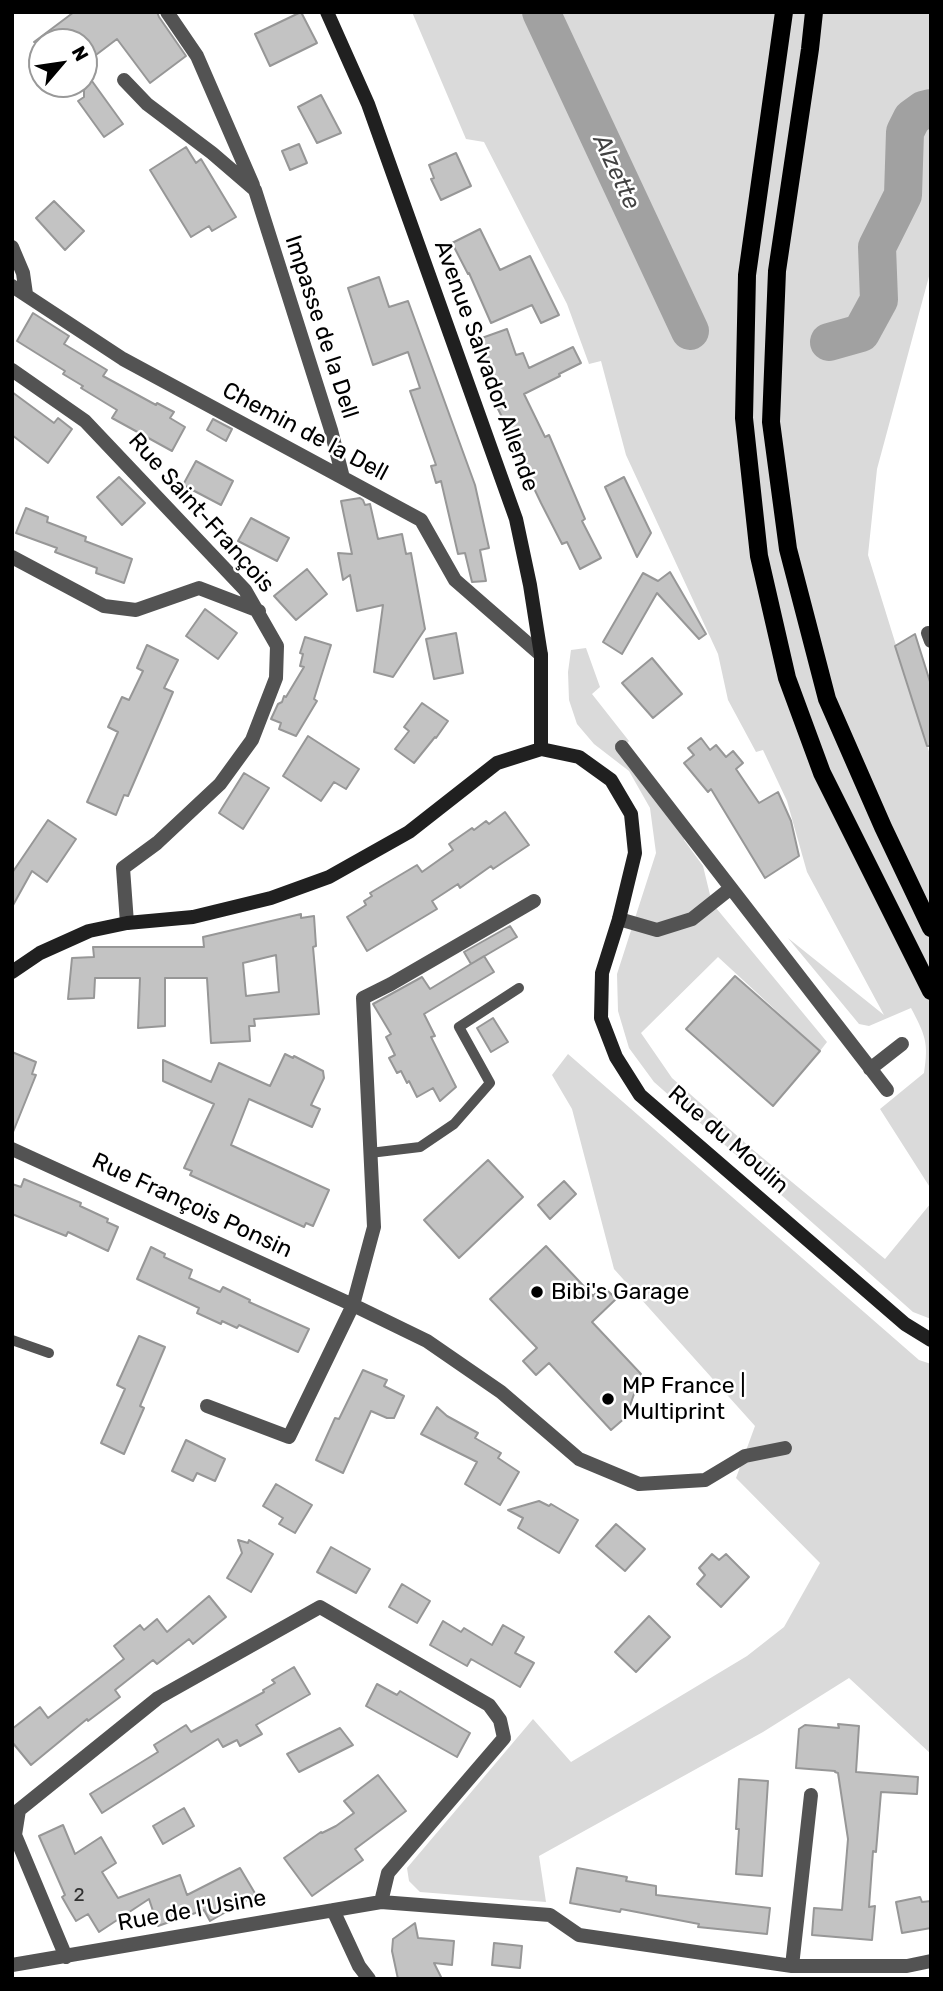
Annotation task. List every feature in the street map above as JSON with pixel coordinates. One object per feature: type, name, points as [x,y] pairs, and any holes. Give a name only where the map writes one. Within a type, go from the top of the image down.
[{"type":"main road","name":"Avenue Salvador Allende","points":[[327,12],[368,104],[516,519],[541,655],[541,749]]},
{"type":"main road","points":[[784,12],[747,275],[744,418],[759,555],[788,677],[822,773],[931,991]]},
{"type":"main road","points":[[814,12],[776,271],[771,422],[788,549],[827,699],[931,928]]},
{"type":"main road","points":[[12,972],[40,953],[89,931],[127,923],[193,917],[271,898],[329,877],[409,832],[497,764],[541,749]]},
{"type":"main road","name":"Rue du Moulin","points":[[541,749],[579,757],[611,780],[631,814],[635,853],[602,973],[601,1018],[616,1057],[640,1095],[905,1324],[931,1340]]},
{"type":"street","name":"Impasse de la Dell","points":[[167,12],[197,56],[255,190],[331,430],[343,478]]},
{"type":"street","points":[[124,80],[146,104],[212,153],[255,190]]},
{"type":"street","points":[[12,247],[23,273],[26,294]]},
{"type":"street","name":"Chemin de la Dell","points":[[12,286],[123,359],[421,520],[455,580],[541,655]]},
{"type":"street","name":"Rue Saint-François","points":[[12,370],[85,421],[245,590],[277,646],[275,678],[253,740],[220,784],[157,843],[123,868],[127,923]]},
{"type":"street","points":[[12,557],[104,606],[136,610],[198,588],[259,611]]},
{"type":"street","points":[[622,747],[887,1090]]},
{"type":"street","points":[[618,919],[657,930],[692,919],[731,888]]},
{"type":"street","points":[[207,1406],[289,1437],[353,1305],[374,1227],[363,998],[534,901]]},
{"type":"street","points":[[870,1069],[902,1044]]},
{"type":"street","name":"Rue François Ponsin","points":[[12,1149],[427,1341],[502,1392],[579,1459],[639,1484],[705,1480],[745,1456],[785,1448]]},
{"type":"street","points":[[66,1957],[15,1835],[19,1810],[158,1698],[320,1607],[489,1705],[500,1720],[504,1738],[388,1873],[381,1902]]},
{"type":"street","points":[[792,1966],[811,1796]]},
{"type":"street","name":"Rue de l'Usine","points":[[12,1965],[381,1902],[550,1915],[579,1935],[792,1966],[907,1966],[931,1961]]},
{"type":"street","points":[[333,1910],[359,1966],[369,1979]]},
{"type":"lane","points":[[370,1153],[420,1147],[454,1125],[490,1083],[459,1027],[519,988]]},
{"type":"lane","points":[[12,1340],[49,1353]]},
{"type":"shaded area","points":[[412,12],[931,12],[931,269],[877,469],[868,555],[931,758],[931,1189],[880,1109],[924,1073],[926,1046],[920,1025],[911,1008],[869,1026],[859,1024],[788,938],[884,1015],[807,872],[787,801],[763,750],[756,752],[728,700],[718,654],[626,455],[601,361],[589,364],[567,304],[484,142],[466,139]]},
{"type":"shaded area","points":[[586,648],[600,687],[592,694],[629,741],[623,747],[690,835],[684,840],[703,866],[712,903],[827,1042],[820,1051],[718,957],[641,1033],[672,1078],[752,1149],[885,1259],[931,1203],[931,1319],[913,1312],[654,1082],[629,1048],[618,1011],[617,974],[656,853],[650,808],[629,771],[594,744],[577,724],[569,700],[568,672],[571,650]]},
{"type":"shaded area","points":[[568,1054],[919,1360],[931,1364],[931,1754],[849,1678],[763,1732],[539,1856],[546,1902],[420,1892],[409,1881],[407,1868],[533,1719],[571,1762],[747,1656],[784,1627],[820,1563],[736,1478],[755,1426],[614,1269],[572,1109],[552,1075]]},
{"type":"building","points":[[74,12],[157,12],[186,56],[150,83],[117,39],[98,53],[98,28],[53,28]]},
{"type":"building","points":[[301,12],[317,43],[270,66],[255,34]]},
{"type":"building","points":[[98,89],[123,124],[104,137],[78,101],[82,98],[98,98]]},
{"type":"building","points":[[321,95],[341,133],[317,143],[298,107]]},
{"type":"building","points":[[299,144],[307,163],[290,170],[282,151]]},
{"type":"building","points":[[186,147],[196,163],[201,159],[236,217],[212,231],[209,226],[191,237],[150,170]]},
{"type":"building","points":[[456,153],[471,186],[441,200],[431,179],[434,178],[429,165]]},
{"type":"building","points":[[54,201],[84,231],[65,250],[36,218]]},
{"type":"building","points":[[480,229],[500,270],[530,256],[559,315],[541,323],[532,305],[491,323],[469,273],[452,243]]},
{"type":"building","points":[[379,277],[389,307],[408,301],[475,485],[489,548],[480,550],[486,581],[472,582],[465,553],[458,554],[441,481],[436,483],[431,466],[436,465],[410,391],[420,388],[408,352],[373,365],[348,288]]},
{"type":"building","points":[[33,313],[69,336],[64,344],[107,370],[103,376],[174,412],[170,418],[185,427],[172,451],[112,418],[117,410],[81,388],[83,386],[63,374],[65,371],[17,341]]},
{"type":"building","points":[[507,329],[516,355],[523,353],[529,368],[573,347],[581,363],[524,394],[545,437],[549,435],[585,519],[582,521],[601,558],[580,569],[567,542],[562,544],[541,503],[495,403],[502,400],[479,339]]},
{"type":"building","points":[[12,392],[54,423],[58,418],[72,429],[48,463],[12,435]]},
{"type":"building","points":[[213,419],[232,429],[226,441],[207,430]]},
{"type":"building","points":[[196,461],[233,481],[221,505],[183,485]]},
{"type":"building","points":[[119,477],[145,503],[122,525],[97,497]]},
{"type":"building","points":[[624,477],[651,533],[637,557],[605,487]]},
{"type":"building","points":[[360,498],[365,505],[370,504],[378,539],[402,534],[406,554],[411,553],[425,629],[393,677],[374,672],[383,605],[357,611],[350,575],[343,580],[338,553],[352,554],[341,501]]},
{"type":"building","points":[[26,508],[48,517],[47,522],[86,537],[85,541],[132,559],[124,583],[96,573],[97,568],[55,552],[57,548],[16,533]]},
{"type":"building","points":[[251,518],[289,538],[277,561],[238,541]]},
{"type":"building","points":[[307,569],[327,594],[296,620],[274,596]]},
{"type":"building","points":[[670,572],[706,634],[699,639],[657,593],[622,654],[603,642],[643,573],[658,581]]},
{"type":"building","points":[[205,609],[237,633],[218,659],[186,636]]},
{"type":"building","points":[[456,633],[463,673],[434,679],[426,639]]},
{"type":"building","points":[[915,634],[931,685],[931,746],[927,746],[895,646]]},
{"type":"building","points":[[305,637],[331,645],[314,699],[317,701],[296,736],[279,729],[281,723],[271,719],[278,704],[286,697],[304,667],[300,666],[303,654],[300,653]]},
{"type":"building","points":[[147,645],[178,660],[164,688],[173,692],[128,796],[124,795],[116,815],[87,802],[118,732],[108,727],[122,697],[129,700],[143,671],[137,668]]},
{"type":"building","points":[[652,658],[682,694],[653,718],[622,683]]},
{"type":"building","points":[[422,703],[448,721],[414,763],[395,749],[409,731],[404,727]]},
{"type":"building","points":[[308,736],[359,769],[346,789],[334,782],[321,801],[283,776]]},
{"type":"building","points":[[701,738],[710,750],[716,745],[726,757],[733,751],[743,763],[736,769],[759,803],[778,792],[791,821],[799,856],[765,878],[711,789],[708,792],[684,763],[694,755],[688,748]]},
{"type":"building","points":[[244,773],[269,788],[243,829],[219,813]]},
{"type":"building","points":[[505,812],[529,845],[493,869],[491,866],[460,888],[458,884],[432,901],[437,909],[367,951],[347,917],[366,905],[364,901],[372,896],[370,893],[417,865],[422,872],[453,850],[449,844],[486,821],[489,824]]},
{"type":"building","points":[[48,820],[76,839],[47,882],[32,871],[12,907],[12,873]]},
{"type":"building","points":[[301,914],[301,918],[314,916],[316,946],[313,947],[319,1014],[254,1019],[255,1026],[249,1026],[250,1041],[211,1043],[207,978],[165,978],[165,1026],[138,1028],[140,978],[95,978],[94,998],[68,999],[72,958],[94,957],[93,947],[204,947],[203,937]],"holes":[[[276,955],[279,992],[246,996],[243,963]]]},
{"type":"building","points":[[510,926],[517,937],[471,964],[464,952]]},
{"type":"building","points":[[484,956],[494,972],[424,1014],[435,1036],[431,1037],[456,1087],[440,1101],[433,1088],[417,1097],[409,1081],[407,1083],[401,1071],[397,1073],[389,1058],[395,1055],[386,1037],[391,1034],[373,1004],[422,977],[430,989]]},
{"type":"building","points":[[735,976],[820,1051],[773,1106],[686,1029]]},
{"type":"building","points":[[493,1018],[508,1042],[491,1052],[477,1028]]},
{"type":"building","points":[[12,1052],[36,1062],[32,1074],[36,1075],[13,1132]]},
{"type":"building","points":[[285,1054],[323,1071],[324,1078],[311,1105],[320,1109],[312,1127],[249,1099],[231,1145],[329,1190],[313,1226],[306,1223],[304,1227],[190,1175],[192,1171],[184,1168],[214,1104],[163,1081],[163,1060],[211,1082],[219,1063],[270,1086]]},
{"type":"building","points":[[488,1160],[523,1197],[459,1258],[424,1220]]},
{"type":"building","points":[[24,1179],[81,1203],[80,1206],[108,1219],[107,1222],[118,1227],[108,1251],[68,1232],[66,1236],[12,1214],[12,1184],[21,1187]]},
{"type":"building","points":[[564,1181],[576,1194],[550,1219],[538,1205]]},
{"type":"building","points":[[546,1246],[593,1296],[603,1286],[616,1299],[592,1322],[641,1374],[626,1417],[611,1430],[549,1363],[536,1375],[523,1361],[537,1348],[490,1299]]},
{"type":"building","points":[[151,1247],[165,1254],[164,1257],[192,1270],[189,1278],[220,1292],[223,1287],[309,1329],[298,1352],[239,1325],[237,1328],[222,1321],[221,1324],[197,1313],[199,1308],[137,1279]]},
{"type":"building","points":[[139,1336],[165,1347],[140,1406],[144,1408],[124,1454],[101,1443],[125,1389],[117,1385]]},
{"type":"building","points":[[363,1370],[387,1380],[384,1386],[404,1396],[394,1418],[371,1411],[343,1473],[316,1460],[335,1418],[339,1419]]},
{"type":"building","points":[[437,1407],[447,1416],[478,1433],[475,1438],[501,1453],[498,1458],[519,1472],[500,1505],[465,1484],[477,1462],[421,1434]]},
{"type":"building","points":[[186,1440],[225,1459],[215,1481],[197,1473],[193,1481],[172,1471]]},
{"type":"building","points":[[276,1484],[312,1505],[295,1533],[279,1524],[283,1518],[263,1506]]},
{"type":"building","points":[[539,1501],[549,1506],[551,1504],[578,1520],[559,1553],[518,1528],[523,1518],[508,1510]]},
{"type":"building","points":[[616,1524],[645,1549],[625,1571],[596,1546]]},
{"type":"building","points":[[238,1540],[248,1543],[249,1540],[273,1554],[251,1592],[227,1578],[242,1553]]},
{"type":"building","points":[[331,1547],[370,1569],[356,1593],[317,1572]]},
{"type":"building","points":[[712,1554],[719,1560],[726,1554],[749,1577],[721,1607],[697,1584],[705,1575],[699,1568]]},
{"type":"building","points":[[402,1584],[430,1601],[417,1623],[389,1607]]},
{"type":"building","points":[[209,1596],[226,1617],[193,1644],[189,1639],[157,1664],[153,1660],[115,1690],[120,1697],[88,1721],[87,1719],[31,1765],[12,1742],[12,1729],[40,1707],[48,1718],[124,1659],[114,1646],[140,1625],[144,1630],[157,1619],[167,1632]]},
{"type":"building","points":[[649,1616],[670,1637],[636,1672],[615,1652]]},
{"type":"building","points":[[443,1621],[461,1632],[464,1628],[492,1645],[503,1625],[524,1637],[515,1653],[534,1663],[520,1687],[471,1659],[467,1666],[430,1645]]},
{"type":"building","points":[[294,1667],[310,1694],[256,1725],[262,1734],[240,1746],[237,1740],[223,1747],[218,1739],[102,1813],[90,1794],[158,1752],[154,1745],[186,1725],[191,1732],[264,1692],[263,1690],[275,1683],[272,1680]]},
{"type":"building","points":[[377,1684],[397,1695],[400,1691],[470,1733],[457,1757],[366,1706]]},
{"type":"building","points":[[838,1724],[859,1726],[856,1772],[918,1777],[917,1794],[881,1792],[869,1907],[875,1906],[872,1940],[812,1935],[814,1908],[842,1910],[848,1839],[838,1773],[796,1768],[799,1729],[805,1725],[839,1728]]},
{"type":"building","points":[[340,1728],[353,1745],[299,1772],[287,1754]]},
{"type":"building","points":[[378,1775],[406,1811],[355,1849],[363,1860],[312,1896],[284,1858],[354,1813],[344,1801]]},
{"type":"building","points":[[739,1779],[768,1781],[762,1876],[736,1874]]},
{"type":"building","points":[[184,1808],[194,1826],[163,1844],[153,1826]]},
{"type":"building","points":[[63,1825],[75,1854],[101,1837],[116,1863],[102,1872],[118,1898],[180,1875],[187,1895],[240,1868],[256,1895],[210,1921],[204,1910],[158,1926],[149,1899],[99,1932],[88,1914],[76,1921],[62,1897],[65,1895],[39,1836]]},
{"type":"building","points":[[577,1868],[627,1877],[626,1881],[656,1886],[656,1895],[770,1908],[767,1934],[698,1927],[699,1924],[621,1909],[620,1912],[570,1903]]},
{"type":"building","points":[[920,1897],[922,1902],[931,1901],[931,1928],[902,1933],[896,1902]]},
{"type":"building","points":[[415,1923],[418,1938],[454,1941],[452,1965],[434,1963],[442,1979],[398,1979],[392,1951],[393,1939]]},
{"type":"building","points":[[494,1943],[522,1946],[520,1968],[492,1965]]},
{"type":"waterway","name":"Alzette","points":[[541,12],[690,331]]},
{"type":"waterway","name":"Alzette","points":[[829,342],[861,333],[879,300],[877,247],[903,195],[905,132],[912,118],[931,108]]},
{"type":"place","name":"Bibi's Garage","points":[[537,1292]]},
{"type":"place","name":"MP France | Multiprint","points":[[608,1399]]}]
